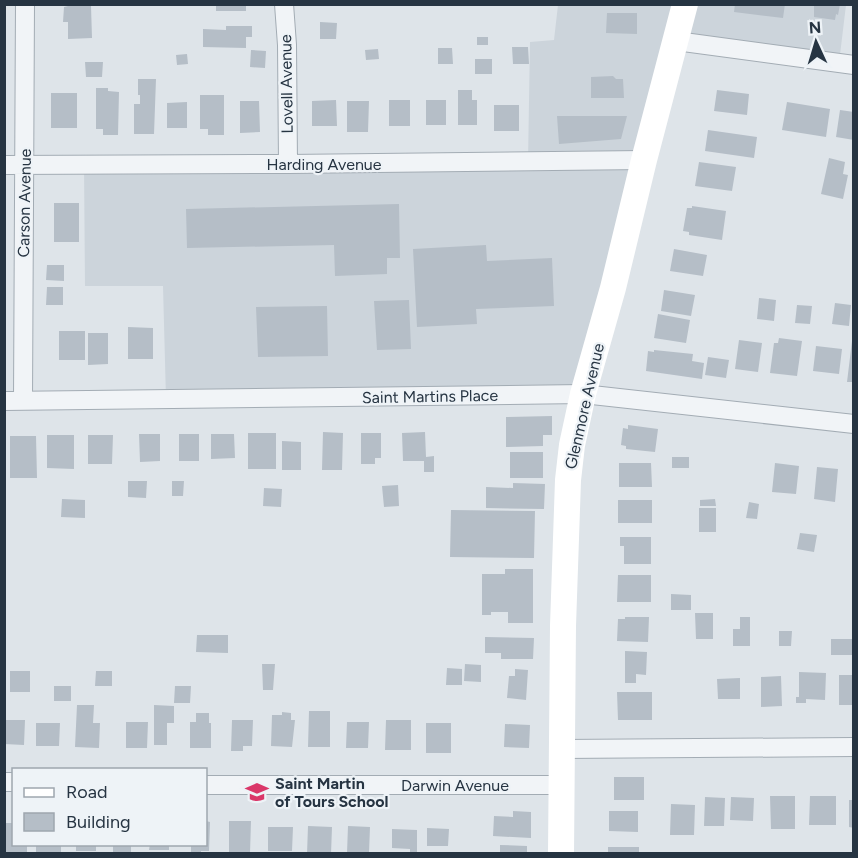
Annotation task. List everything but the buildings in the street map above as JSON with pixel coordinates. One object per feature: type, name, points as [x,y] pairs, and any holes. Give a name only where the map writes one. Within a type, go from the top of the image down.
[{"type":"street","name":"Carson Avenue","points":[[14,401],[25,164],[26,4]]},
{"type":"street","name":"Lovell Avenue","points":[[284,4],[287,45],[288,164]]},
{"type":"street","name":"Glenmore Avenue","points":[[561,854],[568,480],[572,445],[583,394],[613,288],[685,4]]},
{"type":"street","points":[[676,41],[854,65]]},
{"type":"street","name":"Harding Avenue","points":[[4,165],[644,160]]},
{"type":"street","name":"Saint Martins Place","points":[[14,401],[583,394],[854,424]]},
{"type":"street","points":[[562,749],[854,747]]},
{"type":"street","name":"Darwin Avenue","points":[[207,785],[561,785]]},
{"type":"shaded area","points":[[558,5],[846,5],[839,63],[676,41],[583,394],[166,399],[163,286],[85,286],[84,165],[528,162],[530,42],[554,40]]},
{"type":"place","name":"Saint Martin of Tours School","points":[[257,792]]}]
